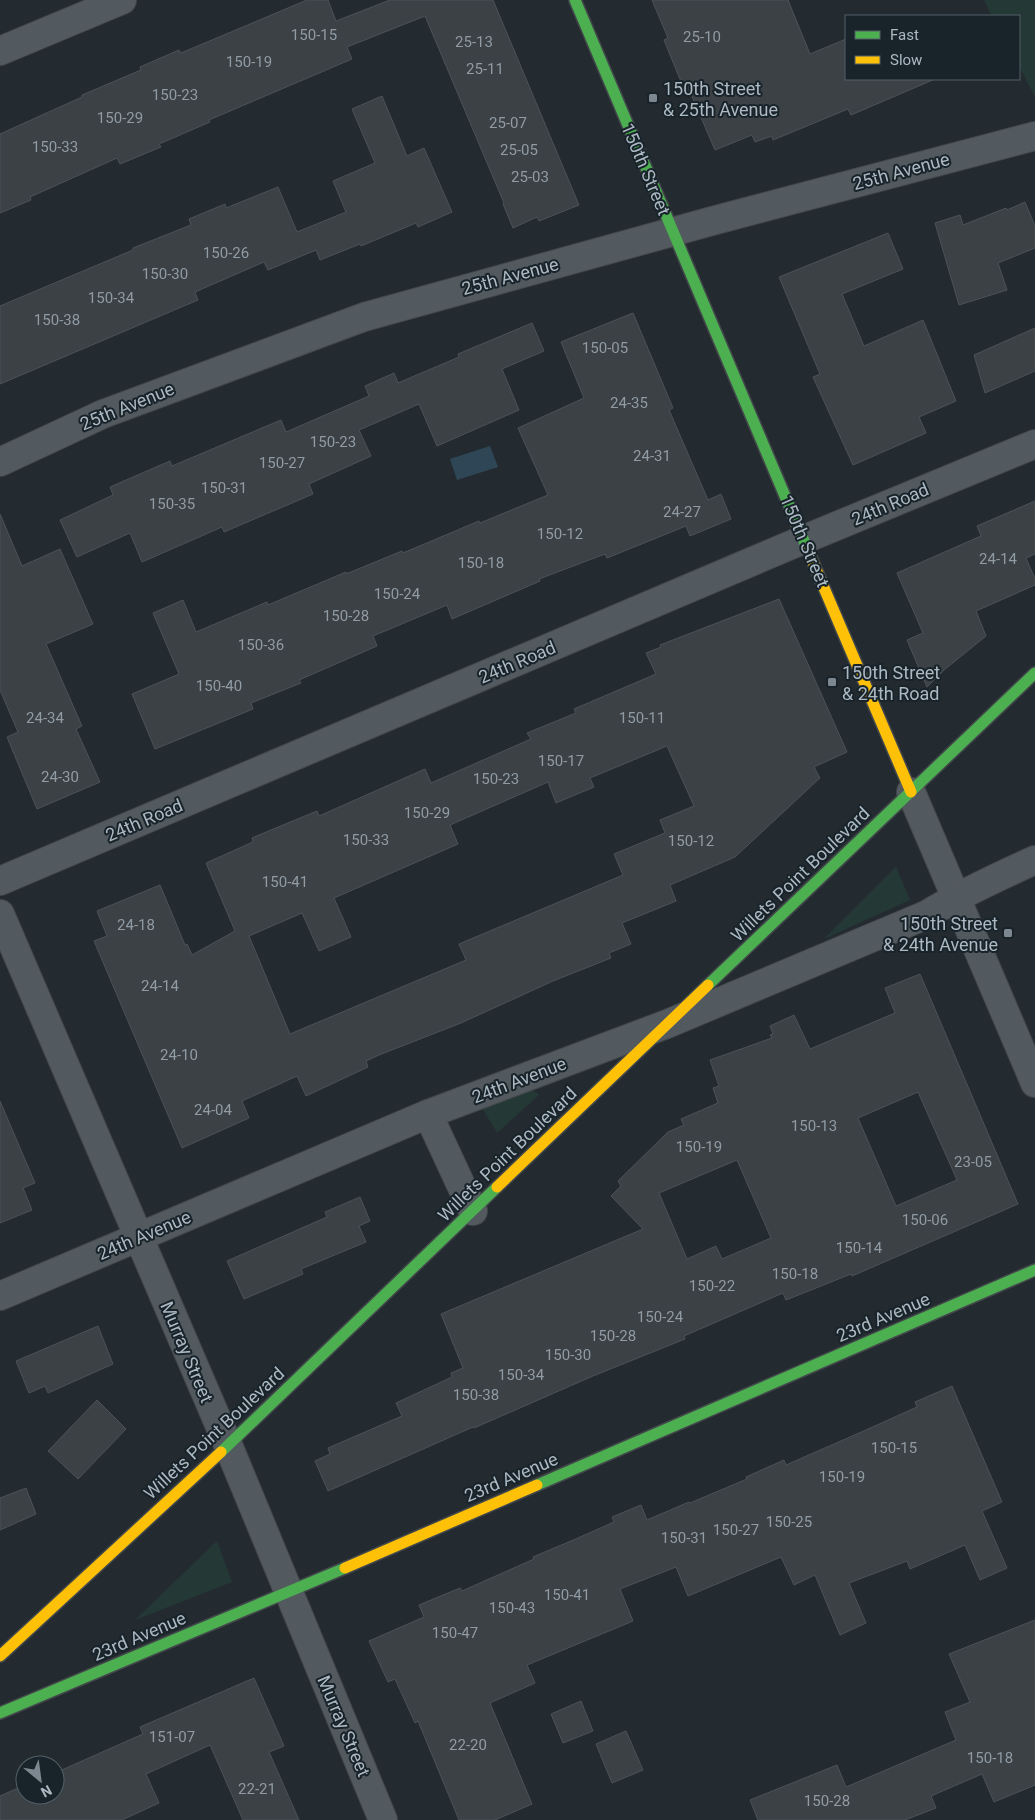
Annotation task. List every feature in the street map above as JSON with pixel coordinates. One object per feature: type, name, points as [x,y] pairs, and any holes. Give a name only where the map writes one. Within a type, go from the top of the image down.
[{"type":"street","points":[[0,51],[122,0]]},
{"type":"street","name":"150th Street","points":[[575,0],[1035,1083]]},
{"type":"street","name":"25th Avenue","points":[[0,462],[103,414],[364,317],[673,232],[1035,136]]},
{"type":"street","name":"24th Road","points":[[0,881],[1035,444]]},
{"type":"street","name":"Willets Point Boulevard","points":[[0,1656],[228,1445],[1035,673]]},
{"type":"street","name":"24th Avenue","points":[[0,1296],[428,1114],[667,1024],[926,915],[955,897],[992,878],[1035,860]]},
{"type":"street","name":"Murray Street","points":[[0,914],[228,1445],[383,1820]]},
{"type":"street","points":[[428,1114],[473,1211]]},
{"type":"street","name":"23rd Avenue","points":[[0,1713],[347,1567],[1035,1270]]},
{"type":"green space","points":[[984,0],[1035,0],[1035,97],[1020,68],[1020,15],[992,15]]},
{"type":"green space","points":[[896,867],[910,900],[824,939]]},
{"type":"green space","points":[[528,1087],[539,1095],[497,1133],[482,1108]]},
{"type":"green space","points":[[217,1541],[232,1582],[135,1620]]},
{"type":"water","points":[[490,446],[498,467],[457,480],[450,459]]},
{"type":"building","points":[[307,0],[328,0],[336,21],[390,0],[493,0],[579,205],[539,221],[537,217],[513,228],[425,16],[347,47],[352,59],[209,120],[210,122],[159,144],[161,147],[120,164],[117,158],[30,197],[31,200],[0,213],[0,134],[82,97],[82,95],[141,70],[140,67],[179,50],[181,53]]},
{"type":"building","points":[[652,0],[788,0],[810,54],[845,39],[845,80],[933,80],[851,115],[848,109],[773,140],[772,136],[755,142],[752,135],[715,150],[691,94],[687,95],[677,72],[664,40],[668,38]]},
{"type":"building","points":[[382,96],[407,156],[424,148],[452,212],[418,227],[416,223],[361,246],[360,244],[320,260],[316,250],[268,270],[264,262],[195,292],[198,300],[0,384],[0,306],[191,225],[189,219],[225,204],[226,208],[278,187],[297,232],[346,212],[333,181],[375,163],[352,109]]},
{"type":"building","points":[[1025,202],[1035,226],[1035,248],[998,263],[1007,290],[959,305],[935,223],[960,215],[963,225]]},
{"type":"building","points":[[888,233],[903,269],[842,294],[864,346],[923,320],[956,401],[919,417],[926,433],[853,465],[813,377],[820,374],[779,277]]},
{"type":"building","points":[[633,313],[673,408],[669,410],[708,500],[721,494],[731,519],[690,536],[686,526],[607,558],[605,554],[539,579],[540,581],[452,619],[447,605],[373,636],[377,646],[299,680],[301,683],[251,703],[253,709],[155,749],[132,694],[179,674],[153,613],[183,600],[196,632],[267,602],[268,605],[346,572],[346,574],[402,551],[403,553],[548,495],[518,428],[584,398],[561,342]]},
{"type":"building","points":[[532,323],[544,351],[502,369],[519,410],[437,446],[419,404],[359,430],[371,456],[309,484],[313,494],[224,532],[222,527],[142,562],[130,533],[77,557],[60,520],[113,495],[110,487],[170,461],[172,466],[281,420],[286,432],[369,396],[365,386],[394,373],[398,383],[459,357],[458,354]]},
{"type":"building","points":[[1035,328],[1035,371],[985,393],[974,355]]},
{"type":"building","points":[[1035,501],[1035,554],[1026,558],[1035,579],[1035,585],[976,611],[986,636],[944,670],[927,687],[907,640],[923,633],[897,573],[981,536],[977,526]]},
{"type":"building","points":[[0,514],[22,566],[60,549],[93,624],[46,644],[82,726],[76,729],[100,782],[37,809],[7,737],[18,732],[0,690]]},
{"type":"building","points":[[779,599],[847,752],[814,767],[820,778],[735,857],[670,885],[676,901],[622,923],[631,944],[609,953],[611,958],[553,981],[461,1023],[379,1055],[366,1061],[368,1067],[306,1096],[297,1076],[242,1101],[249,1118],[182,1148],[94,941],[107,936],[97,911],[160,885],[185,945],[187,944],[192,955],[235,931],[206,863],[253,842],[252,838],[317,811],[319,816],[425,769],[431,783],[531,739],[527,733],[576,713],[574,709],[656,674],[646,653],[661,647],[660,645]],"holes":[[[667,746],[694,806],[660,820],[665,833],[614,854],[623,875],[459,944],[466,960],[290,1034],[249,936],[302,913],[319,951],[351,937],[334,898],[458,844],[450,825],[548,782],[556,803],[594,787],[590,778]]]},
{"type":"building","points":[[920,974],[1018,1204],[852,1276],[851,1274],[786,1300],[783,1293],[684,1336],[685,1339],[473,1427],[328,1491],[315,1461],[330,1454],[328,1448],[402,1416],[396,1403],[452,1377],[451,1373],[463,1368],[441,1314],[643,1229],[611,1196],[621,1186],[618,1181],[668,1132],[684,1125],[681,1119],[718,1103],[713,1088],[719,1086],[710,1060],[772,1038],[770,1035],[773,1034],[770,1026],[794,1015],[810,1049],[895,1013],[885,988]],"holes":[[[918,1092],[957,1180],[896,1206],[858,1118]],[[737,1160],[771,1238],[722,1259],[716,1246],[687,1259],[659,1193]]]},
{"type":"building","points":[[0,1101],[35,1183],[23,1188],[32,1210],[0,1223]]},
{"type":"building","points":[[360,1197],[370,1221],[359,1226],[366,1242],[301,1269],[303,1274],[244,1299],[227,1261],[327,1217],[325,1212]]},
{"type":"building","points":[[98,1326],[113,1364],[48,1393],[45,1386],[29,1393],[16,1361]]},
{"type":"building","points":[[952,1386],[1002,1502],[982,1511],[1007,1568],[980,1580],[965,1545],[910,1569],[907,1561],[849,1583],[866,1623],[840,1635],[815,1575],[794,1585],[781,1557],[688,1596],[676,1567],[620,1589],[633,1621],[527,1665],[535,1683],[490,1703],[532,1804],[495,1820],[459,1820],[418,1721],[415,1723],[395,1679],[388,1682],[369,1641],[424,1617],[419,1605],[460,1588],[462,1591],[534,1559],[533,1557],[614,1522],[612,1517],[641,1505],[647,1520],[747,1479],[746,1477],[784,1460],[786,1465],[866,1430],[917,1407],[915,1402]]},
{"type":"building","points":[[97,1400],[126,1429],[78,1479],[48,1451]]},
{"type":"building","points":[[26,1488],[36,1514],[0,1530],[0,1498]]},
{"type":"building","points":[[1035,1620],[1035,1785],[994,1802],[982,1774],[931,1796],[936,1808],[905,1820],[758,1820],[750,1800],[837,1765],[846,1787],[956,1740],[945,1712],[970,1702],[949,1654]]},
{"type":"building","points":[[254,1678],[284,1746],[269,1752],[299,1820],[243,1820],[210,1745],[146,1774],[159,1803],[122,1820],[0,1820],[0,1796],[15,1789],[15,1805],[65,1805],[65,1769],[143,1734],[140,1727]]},
{"type":"building","points":[[581,1701],[593,1731],[563,1743],[551,1714]]},
{"type":"building","points":[[626,1731],[643,1770],[612,1783],[596,1744]]},
{"type":"traffic: fast","points":[[575,0],[807,548]]},
{"type":"traffic: fast","points":[[708,985],[1035,673]]},
{"type":"traffic: fast","points":[[221,1452],[497,1187]]},
{"type":"traffic: fast","points":[[537,1485],[1035,1270]]},
{"type":"traffic: fast","points":[[0,1713],[345,1568]]},
{"type":"traffic: slow","points":[[807,548],[911,792]]},
{"type":"traffic: slow","points":[[497,1187],[708,985]]},
{"type":"traffic: slow","points":[[0,1656],[221,1452]]},
{"type":"traffic: slow","points":[[345,1568],[537,1485]]},
{"type":"place","name":"150th Street & 25th Avenue","points":[[653,98]]},
{"type":"place","name":"150th Street & 24th Road","points":[[832,682]]},
{"type":"place","name":"150th Street & 24th Avenue","points":[[1008,933]]}]
